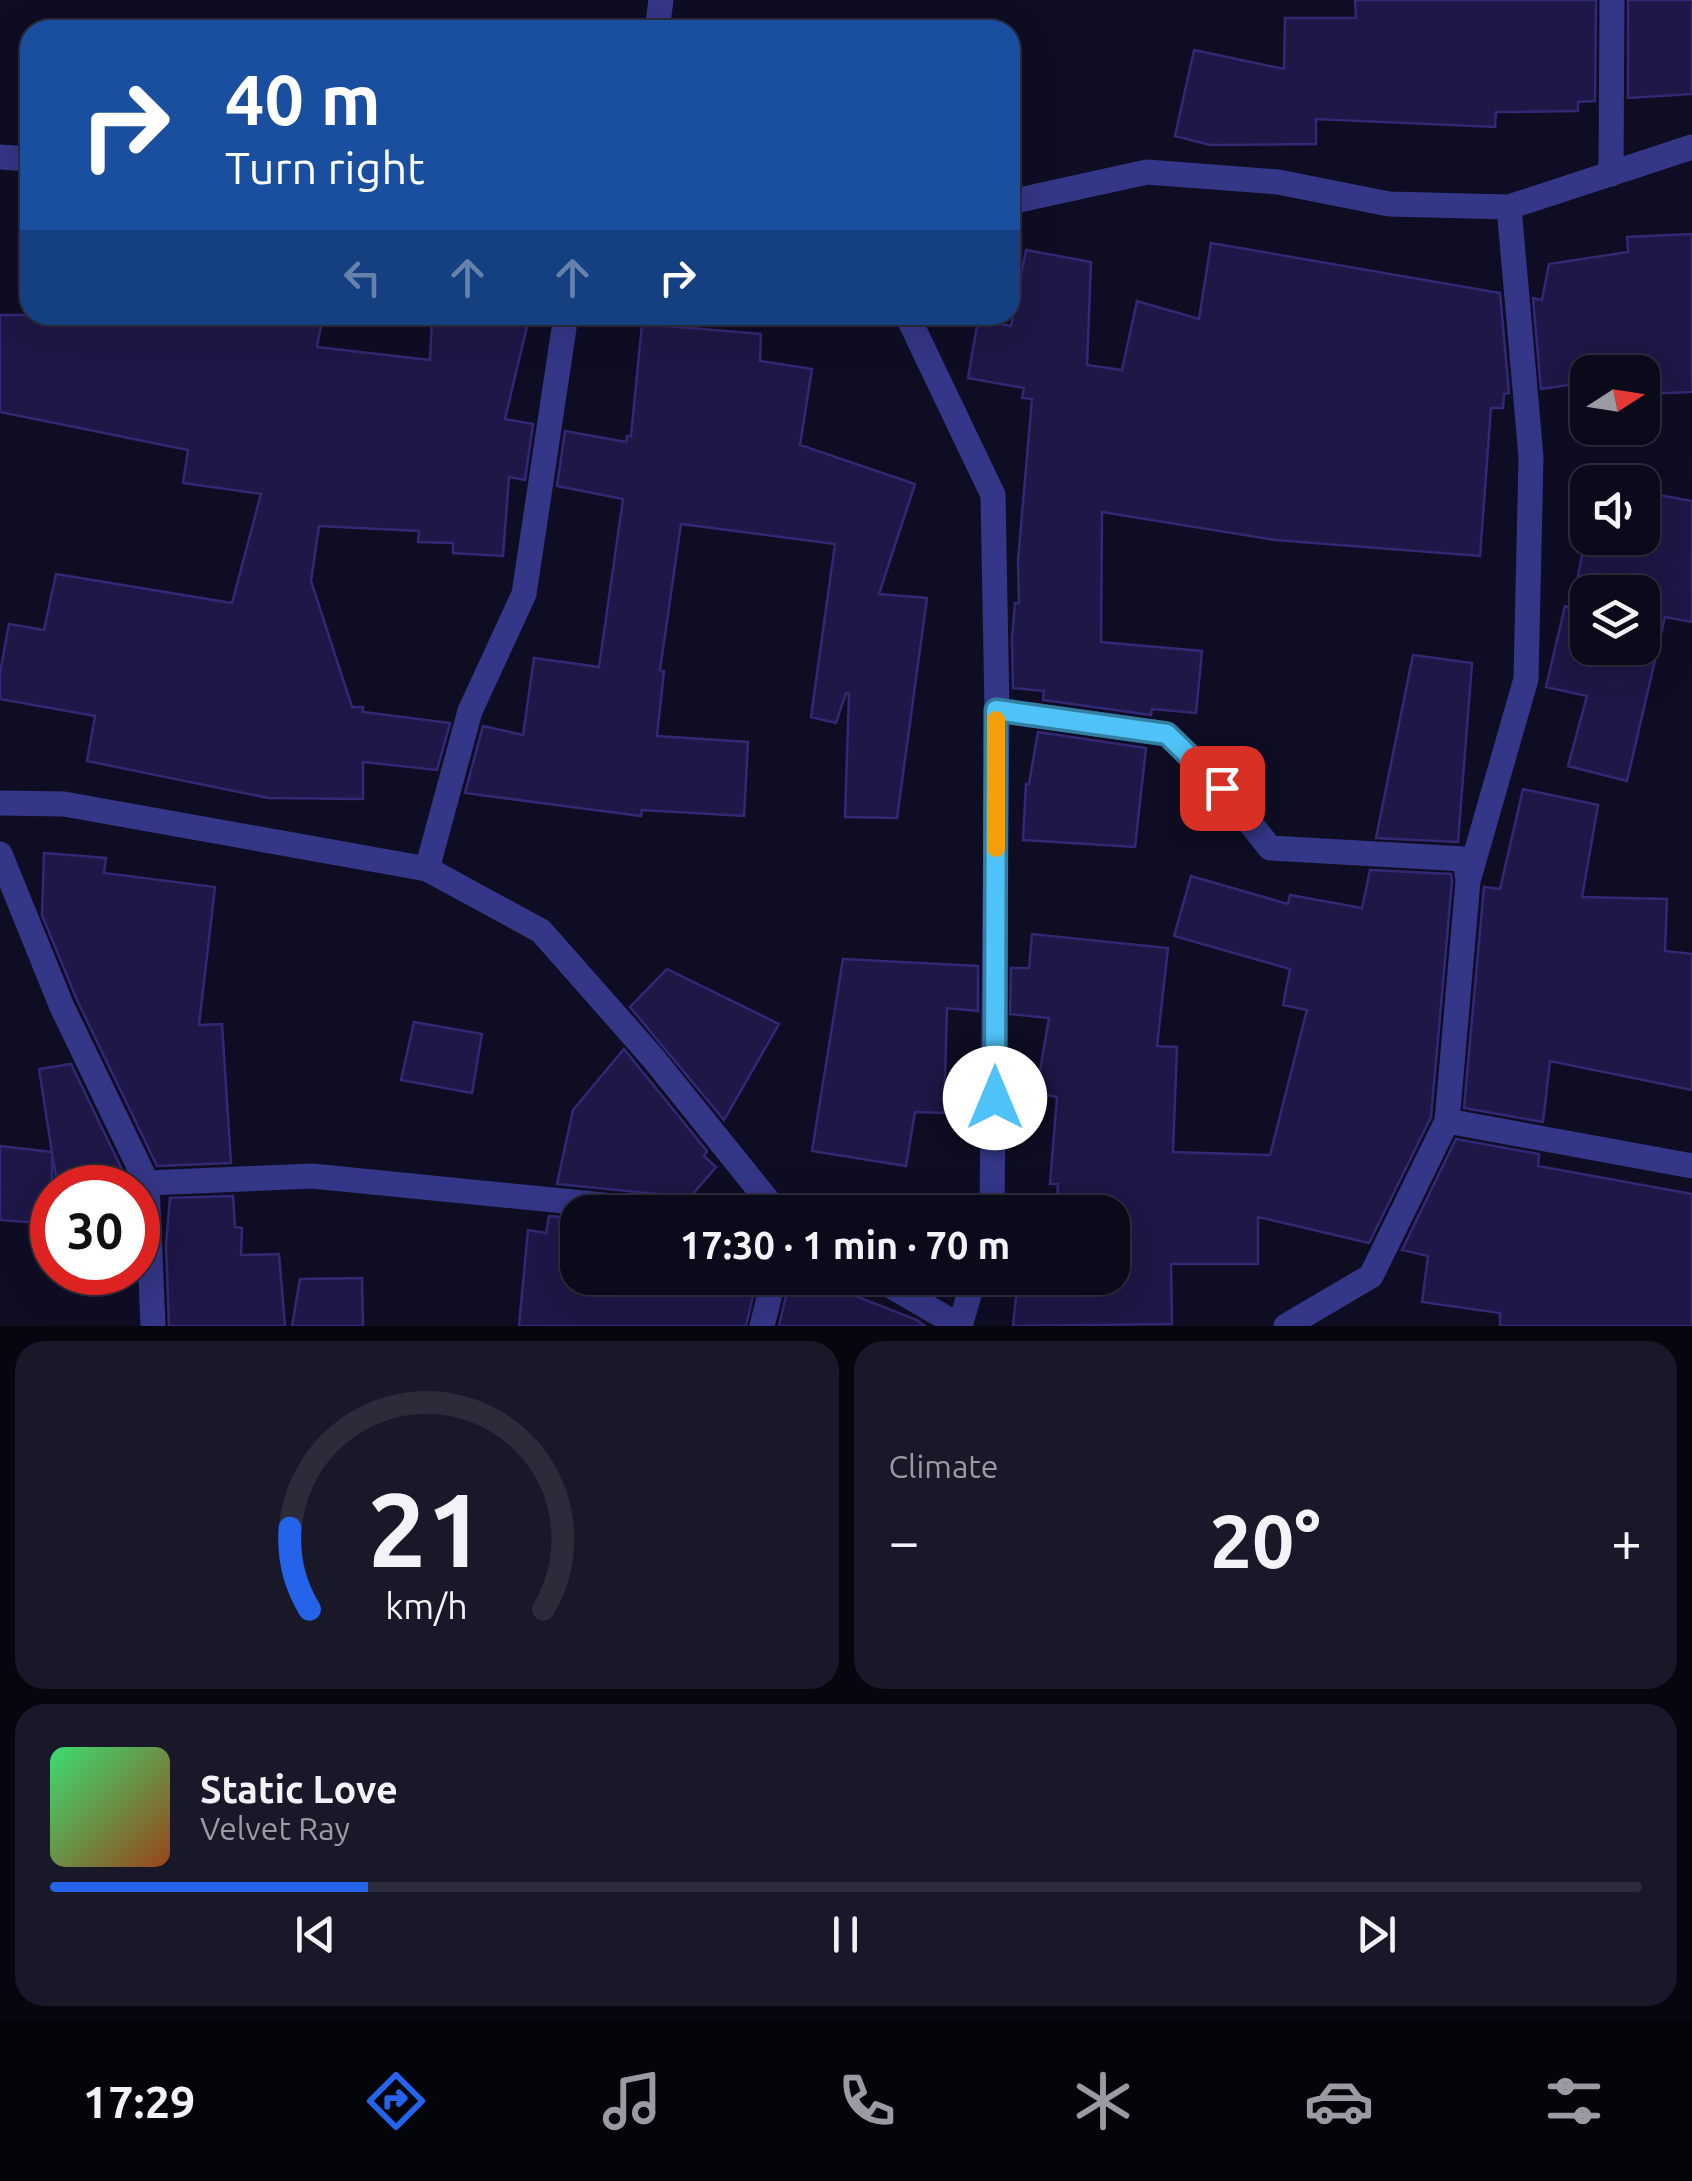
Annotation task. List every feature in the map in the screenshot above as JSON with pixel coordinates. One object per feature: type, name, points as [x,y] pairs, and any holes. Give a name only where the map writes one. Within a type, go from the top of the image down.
[{"type":"street","points":[[1610,174],[1612,0]]},
{"type":"street","points":[[1020,200],[1147,172],[1278,182],[1389,204],[1509,207],[1692,147]]},
{"type":"street","points":[[1286,1326],[1371,1276],[1447,1121],[1468,882],[1526,679],[1531,456],[1509,207]]},
{"type":"street","points":[[427,868],[470,711],[524,594],[564,325]]},
{"type":"street","points":[[912,325],[993,495],[996,710],[992,1195]]},
{"type":"street","points":[[996,710],[1167,734],[1222,788],[1270,848],[1465,859],[1468,882]]},
{"type":"street","points":[[0,803],[64,804],[427,868],[540,931],[654,1058],[764,1195]]},
{"type":"street","points":[[0,854],[62,1007],[138,1165]]},
{"type":"street","points":[[1447,1121],[1692,1166]]},
{"type":"street","points":[[160,1182],[312,1176],[560,1201]]},
{"type":"street","points":[[152,1295],[153,1326]]},
{"type":"street","points":[[762,1326],[770,1295]]},
{"type":"street","points":[[907,1295],[960,1326],[969,1295]]},
{"type":"building","points":[[1355,0],[1596,0],[1595,101],[1578,102],[1578,111],[1496,112],[1495,127],[1316,119],[1316,144],[1210,145],[1175,136],[1194,50],[1284,69],[1285,18],[1356,18]]},
{"type":"building","points":[[1628,0],[1692,0],[1692,94],[1628,98]]},
{"type":"building","points":[[1692,234],[1692,392],[1660,393],[1660,355],[1570,355],[1570,385],[1541,389],[1533,298],[1542,300],[1549,264],[1628,252],[1627,237]]},
{"type":"building","points":[[1211,243],[1500,293],[1509,393],[1504,394],[1503,408],[1491,408],[1480,556],[1275,540],[1102,512],[1101,642],[1202,651],[1196,713],[1152,709],[1151,715],[1043,700],[1044,691],[1013,688],[1012,639],[1015,603],[1019,603],[1018,560],[1032,399],[1022,398],[1024,388],[968,378],[977,325],[1020,325],[1020,280],[1026,250],[1091,262],[1087,365],[1122,370],[1137,301],[1199,319]]},
{"type":"building","points":[[0,315],[20,315],[20,325],[321,325],[317,347],[430,360],[432,325],[527,325],[505,419],[533,424],[525,480],[509,477],[503,556],[453,553],[453,543],[418,542],[419,531],[319,526],[311,581],[352,707],[363,707],[363,712],[450,723],[437,770],[363,762],[363,799],[268,798],[87,761],[95,716],[0,699],[0,673],[9,624],[44,630],[56,574],[232,603],[261,494],[183,483],[188,450],[0,412]]},
{"type":"building","points":[[642,325],[761,334],[760,361],[812,369],[800,445],[915,484],[879,594],[927,598],[897,818],[845,817],[849,694],[846,693],[836,723],[811,717],[835,544],[681,524],[660,670],[664,671],[657,736],[748,742],[744,816],[642,810],[641,816],[465,793],[483,726],[523,735],[534,658],[599,667],[623,499],[557,486],[565,431],[626,442],[627,436],[631,436]]},
{"type":"building","points":[[1660,495],[1692,501],[1692,622],[1665,617],[1660,639],[1660,575],[1578,575],[1582,555],[1660,555]]},
{"type":"building","points":[[1565,606],[1570,607],[1570,665],[1654,665],[1627,781],[1568,766],[1587,696],[1546,687]]},
{"type":"building","points":[[1413,655],[1472,663],[1458,842],[1376,838]]},
{"type":"building","points":[[1038,732],[1146,748],[1135,847],[1023,840],[1026,784]]},
{"type":"building","points":[[1523,789],[1598,805],[1582,897],[1667,899],[1665,951],[1692,954],[1692,1090],[1550,1061],[1543,1122],[1464,1108],[1484,887],[1500,889]]},
{"type":"building","points":[[44,853],[106,858],[104,873],[215,887],[199,1025],[222,1024],[231,1163],[157,1165],[77,1000],[42,915]]},
{"type":"building","points":[[1370,870],[1451,874],[1431,1117],[1369,1243],[1258,1217],[1258,1264],[1171,1264],[1172,1324],[1013,1326],[1016,1295],[1130,1295],[1130,1195],[1057,1195],[1058,1184],[1050,1184],[1057,1097],[1036,1093],[1049,1018],[1010,1014],[1011,968],[1029,968],[1032,934],[1168,948],[1157,1046],[1177,1047],[1173,1152],[1270,1155],[1307,1010],[1283,1005],[1290,969],[1174,936],[1191,876],[1288,904],[1290,895],[1362,908]]},
{"type":"building","points":[[843,959],[978,966],[978,1011],[947,1008],[944,1113],[915,1112],[906,1166],[812,1151]]},
{"type":"building","points":[[667,969],[779,1024],[724,1120],[630,1007]]},
{"type":"building","points":[[414,1022],[482,1034],[472,1093],[401,1080]]},
{"type":"building","points":[[624,1049],[716,1167],[692,1195],[557,1184],[573,1110]]},
{"type":"building","points":[[71,1064],[120,1165],[54,1165],[52,1153],[52,1165],[30,1165],[30,1222],[0,1220],[0,1146],[52,1152],[39,1069]]},
{"type":"building","points":[[1456,1139],[1539,1154],[1538,1166],[1692,1194],[1692,1326],[1500,1326],[1500,1313],[1422,1302],[1428,1256],[1402,1250]]},
{"type":"building","points":[[233,1196],[235,1227],[242,1228],[241,1255],[279,1254],[285,1326],[169,1326],[166,1245],[170,1198]]},
{"type":"building","points":[[549,1216],[560,1217],[560,1295],[753,1295],[746,1326],[519,1326],[528,1230],[546,1233]]},
{"type":"building","points":[[362,1278],[363,1326],[292,1326],[300,1279]]},
{"type":"building","points":[[786,1295],[853,1295],[925,1326],[779,1326]]},
{"type":"slow traffic","points":[[996,720],[996,848]]},
{"type":"route","points":[[995,1098],[996,710],[1167,734],[1222,788]]}]
